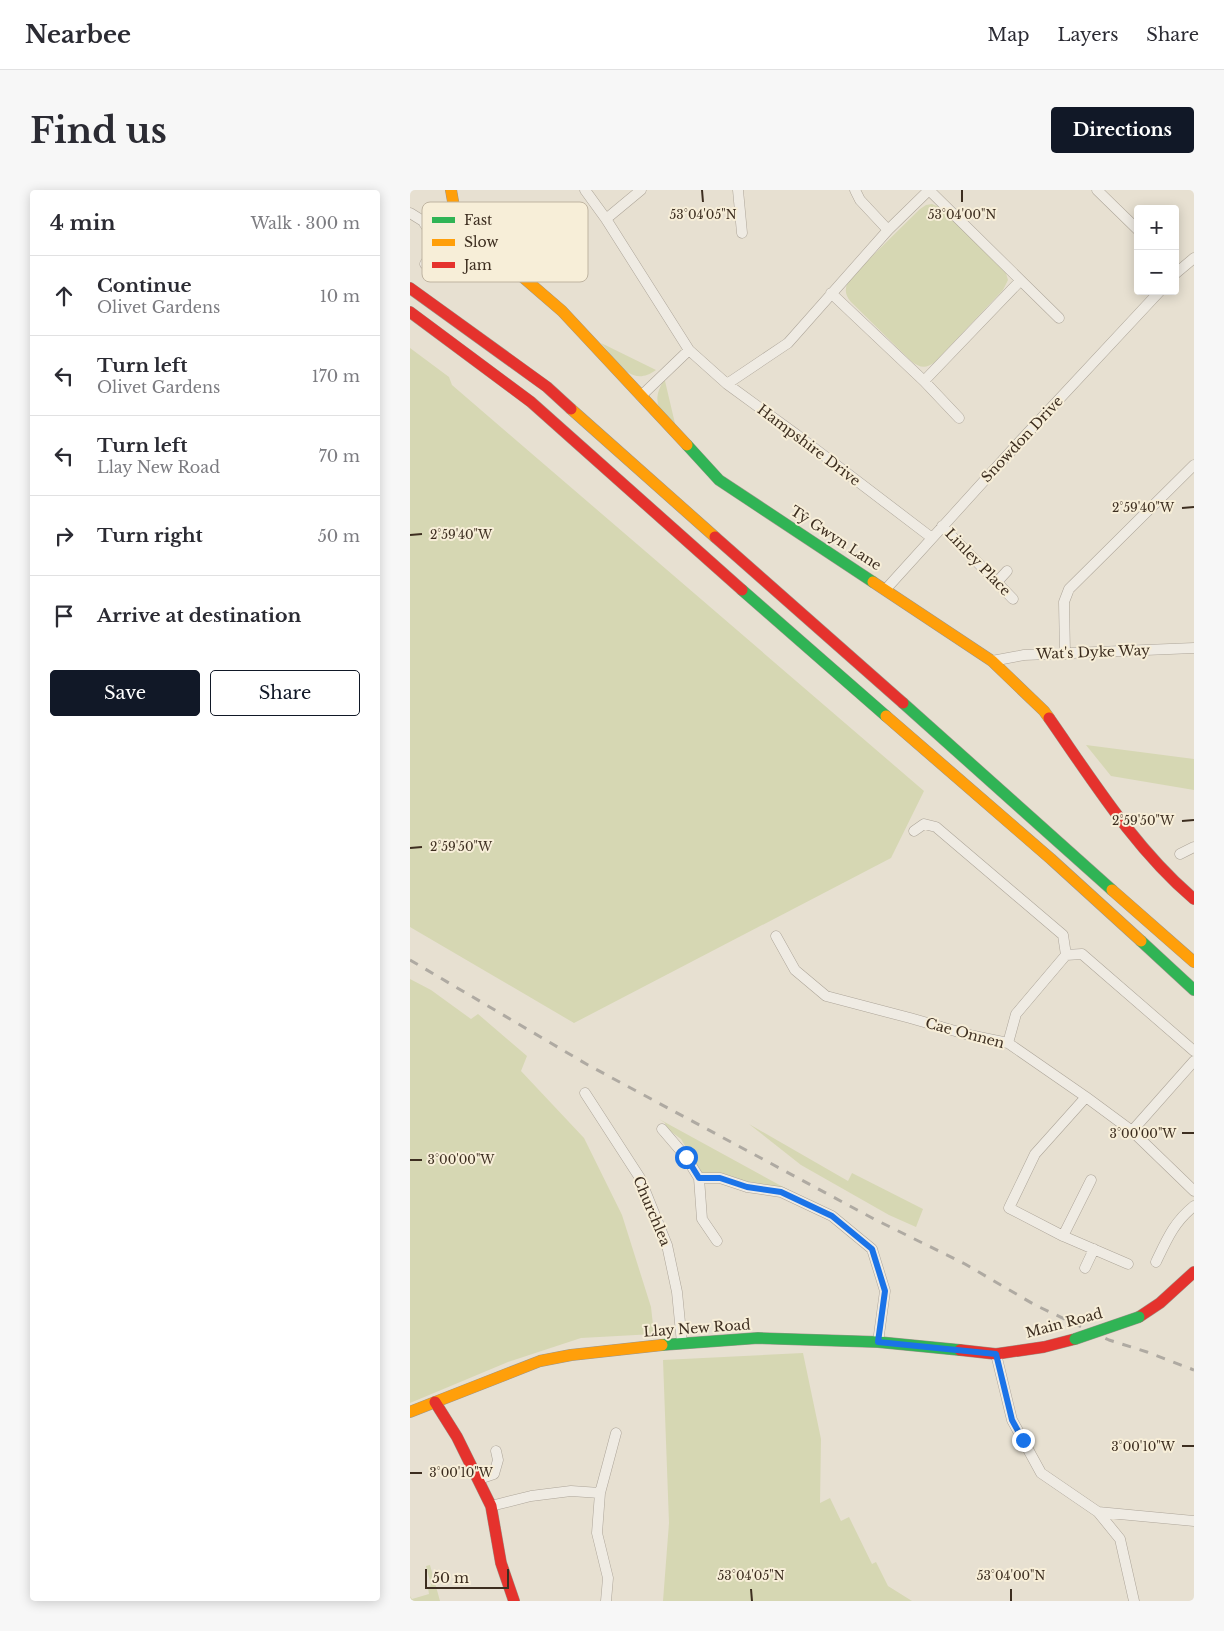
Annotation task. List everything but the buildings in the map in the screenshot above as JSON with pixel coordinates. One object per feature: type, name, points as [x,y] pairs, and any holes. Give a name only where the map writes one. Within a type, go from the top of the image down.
[{"type":"main road","name":"Tŷ Gwyn Lane","points":[[528,282],[562,311],[720,480],[992,661],[1044,711],[1126,828],[1181,888],[1194,899]]},
{"type":"main road","points":[[410,288],[547,387],[1194,962]]},
{"type":"main road","points":[[410,312],[530,402],[1051,859],[1194,990]]},
{"type":"main road","name":"Main Road","points":[[996,1354],[1044,1347],[1075,1339],[1139,1317],[1160,1303],[1194,1272]]},
{"type":"main road","name":"Llay New Road","points":[[410,1412],[540,1361],[572,1355],[682,1343],[758,1338],[878,1342],[996,1354]]},
{"type":"main road","points":[[435,1402],[457,1436],[491,1506],[501,1563],[514,1601]]},
{"type":"street","name":"Hampshire Drive","points":[[585,190],[606,219],[689,350],[727,384],[932,538]]},
{"type":"street","points":[[606,219],[641,190]]},
{"type":"street","points":[[738,190],[742,233]]},
{"type":"street","points":[[855,190],[860,200],[888,230]]},
{"type":"street","points":[[727,384],[788,343],[888,230],[929,190],[1059,318]]},
{"type":"street","points":[[1097,190],[1134,226]]},
{"type":"street","points":[[410,213],[422,220]]},
{"type":"street","points":[[1179,269],[1194,258]]},
{"type":"street","points":[[924,381],[1020,281]]},
{"type":"street","points":[[831,293],[924,381],[959,418]]},
{"type":"street","name":"Snowdon Drive","points":[[886,589],[1156,295]]},
{"type":"street","points":[[641,396],[689,350]]},
{"type":"street","points":[[1065,654],[1064,602],[1069,589],[1194,465]]},
{"type":"street","name":"Linley Place","points":[[942,526],[1013,599]]},
{"type":"street","points":[[997,582],[1008,571]]},
{"type":"street","name":"Wat's Dyke Way","points":[[992,661],[1024,655],[1194,648]]},
{"type":"street","points":[[914,831],[924,824],[936,827],[1063,935],[1066,955]]},
{"type":"street","points":[[1180,854],[1194,847],[1194,842]]},
{"type":"street","name":"Cae Onnen","points":[[776,936],[796,970],[826,996],[1008,1044],[1132,1131],[1194,1191]]},
{"type":"street","points":[[1008,1044],[1016,1014],[1066,955],[1082,954],[1194,1051]]},
{"type":"street","points":[[1132,1131],[1194,1061]]},
{"type":"street","name":"Churchlea","points":[[585,1093],[640,1178],[667,1246],[677,1292],[682,1343]]},
{"type":"street","points":[[1086,1097],[1035,1154],[1009,1208],[1063,1236],[1128,1264]]},
{"type":"street","points":[[662,1129],[686,1157],[699,1178],[702,1219],[717,1241]]},
{"type":"street","points":[[699,1178],[720,1178],[747,1187],[781,1192],[832,1216],[872,1249],[885,1291],[878,1342]]},
{"type":"street","points":[[1063,1236],[1091,1180]]},
{"type":"street","points":[[1156,1262],[1167,1238],[1181,1216],[1194,1206]]},
{"type":"street","points":[[1167,1238],[1178,1242]]},
{"type":"street","points":[[1085,1268],[1094,1250]]},
{"type":"street","points":[[996,1354],[1012,1420],[1041,1473],[1098,1512],[1120,1539],[1134,1601]]},
{"type":"street","points":[[606,1601],[608,1578],[597,1533],[600,1494],[616,1433]]},
{"type":"street","points":[[479,1479],[494,1474],[498,1460],[496,1451]]},
{"type":"street","points":[[491,1506],[531,1496],[571,1491],[600,1494]]},
{"type":"street","points":[[1098,1512],[1194,1520]]},
{"type":"green space","points":[[932,204],[939,207],[1005,270],[1008,280],[1003,290],[935,362],[923,367],[911,361],[851,302],[846,289],[852,276],[920,209]]},
{"type":"green space","points":[[601,343],[656,370],[647,375],[631,374],[619,364]]},
{"type":"green space","points":[[410,348],[449,377],[452,385],[924,791],[891,858],[574,1023],[410,927]]},
{"type":"green space","points":[[664,380],[677,432],[659,408],[658,396]]},
{"type":"green space","points":[[1086,745],[1194,759],[1194,790],[1111,776]]},
{"type":"green space","points":[[410,979],[431,990],[471,1019],[478,1014],[527,1056],[521,1071],[584,1138],[622,1215],[651,1307],[654,1334],[581,1338],[508,1362],[410,1403]]},
{"type":"green space","points":[[659,1119],[796,1194],[701,1173],[681,1139],[666,1128],[665,1123]]},
{"type":"green space","points":[[749,1124],[848,1181],[852,1173],[923,1209],[916,1227],[889,1215],[801,1165]]},
{"type":"green space","points":[[803,1353],[821,1439],[820,1503],[830,1498],[841,1521],[849,1517],[872,1564],[876,1562],[888,1586],[912,1601],[663,1601],[669,1523],[663,1360]]},
{"type":"green space","points":[[430,1565],[440,1601],[410,1601],[410,1596],[412,1599],[429,1594],[428,1588],[431,1585],[426,1566]]},
{"type":"railway","points":[[410,960],[588,1065],[874,1219],[965,1264],[1035,1305],[1109,1340],[1194,1370]]},
{"type":"traffic: fast","points":[[687,445],[719,480],[873,582]]},
{"type":"traffic: fast","points":[[742,590],[886,716]]},
{"type":"traffic: fast","points":[[903,703],[1112,890]]},
{"type":"traffic: fast","points":[[1141,941],[1194,990]]},
{"type":"traffic: fast","points":[[1075,1339],[1139,1317]]},
{"type":"traffic: fast","points":[[662,1345],[758,1338],[878,1342],[960,1350]]},
{"type":"traffic: slow","points":[[451,190],[453,202]]},
{"type":"traffic: slow","points":[[528,282],[562,311],[687,445]]},
{"type":"traffic: slow","points":[[571,409],[715,537]]},
{"type":"traffic: slow","points":[[873,582],[992,661],[1049,718]]},
{"type":"traffic: slow","points":[[886,716],[1051,859],[1141,941]]},
{"type":"traffic: slow","points":[[1112,890],[1194,962]]},
{"type":"traffic: slow","points":[[410,1412],[540,1361],[571,1355],[662,1345]]},
{"type":"traffic: jam","points":[[410,288],[547,387],[571,409]]},
{"type":"traffic: jam","points":[[410,312],[531,402],[742,590]]},
{"type":"traffic: jam","points":[[715,537],[903,703]]},
{"type":"traffic: jam","points":[[1049,718],[1099,790],[1134,836],[1194,899]]},
{"type":"traffic: jam","points":[[1139,1317],[1160,1303],[1194,1272]]},
{"type":"traffic: jam","points":[[960,1350],[996,1354],[1044,1347],[1075,1339]]},
{"type":"traffic: jam","points":[[435,1402],[457,1437],[491,1506],[501,1563],[514,1601]]},
{"type":"route","points":[[686,1157],[699,1178],[720,1178],[747,1187],[781,1192],[832,1216],[872,1249],[885,1291],[878,1342],[996,1354],[1012,1420],[1023,1440]]}]
